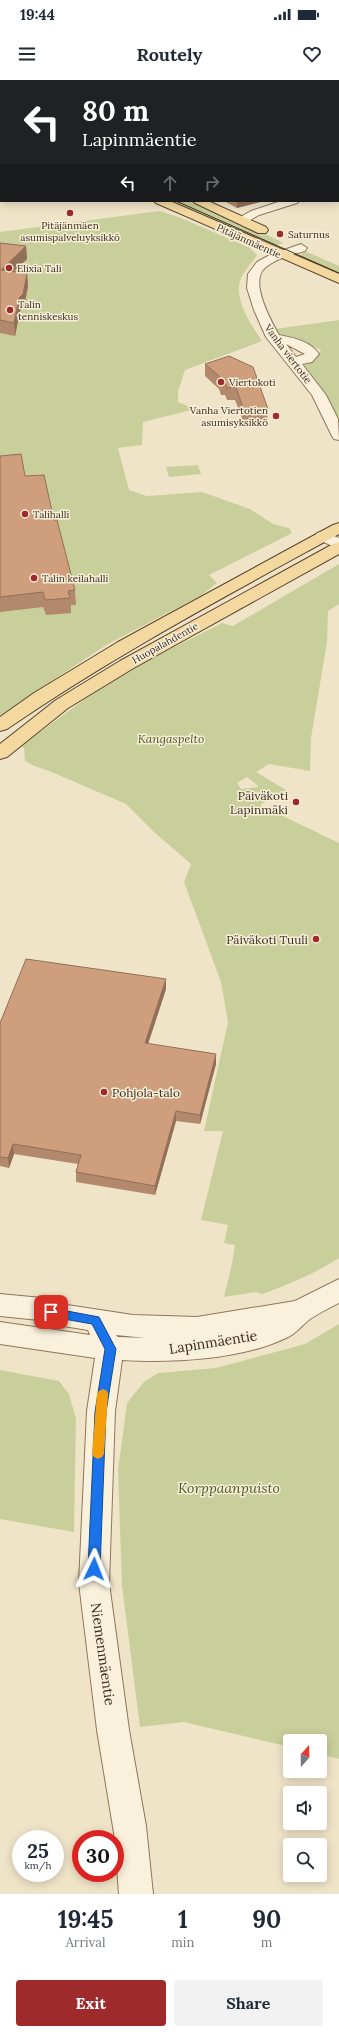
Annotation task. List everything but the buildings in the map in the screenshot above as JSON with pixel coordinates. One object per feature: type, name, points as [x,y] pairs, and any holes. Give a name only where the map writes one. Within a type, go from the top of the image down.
[{"type":"main road","name":"Pitäjänmäentie","points":[[162,202],[339,279]]},
{"type":"main road","name":"Pitäjänmäentie","points":[[201,202],[270,234]]},
{"type":"main road","name":"Pitäjänmäentie","points":[[283,240],[314,253]]},
{"type":"main road","name":"Huopalahdentie","points":[[0,725],[43,694],[92,663],[339,528]]},
{"type":"main road","name":"Huopalahdentie","points":[[0,753],[69,700],[126,665],[339,547]]},
{"type":"street","points":[[236,218],[290,202]]},
{"type":"street","name":"Vanha viertotie","points":[[301,248],[281,255],[263,264],[255,272],[252,278],[260,312],[273,337],[315,390],[339,436]]},
{"type":"street","points":[[273,337],[310,350],[312,354],[307,359],[292,362]]},
{"type":"street","points":[[323,536],[339,544]]},
{"type":"street","name":"Lapinmäentie","points":[[0,1333],[110,1349],[183,1350],[232,1342],[277,1330],[301,1312],[339,1290]]},
{"type":"street","name":"Lapinmäentie","points":[[0,1305],[42,1309],[96,1320],[141,1326],[183,1329],[225,1325],[301,1312]]},
{"type":"street","points":[[96,1320],[110,1349]]},
{"type":"street","name":"Niemenmäentie","points":[[110,1349],[101,1412],[97,1468],[94,1583],[113,1730],[129,1826],[136,1894]]},
{"type":"green space","points":[[169,202],[198,202],[284,243],[270,247]]},
{"type":"green space","points":[[159,211],[179,217],[250,248],[257,255],[241,278],[239,288],[245,312],[262,341],[185,370],[178,391],[178,402],[195,409],[143,422],[142,445],[118,448],[129,490],[147,496],[202,492],[250,509],[273,524],[289,528],[292,533],[209,575],[217,583],[202,595],[108,644],[0,715],[0,232]]},
{"type":"green space","points":[[307,252],[339,266],[339,276],[296,258]]},
{"type":"green space","points":[[339,320],[339,419],[326,396],[303,366],[316,359],[321,350],[295,338],[279,334],[275,329]]},
{"type":"green space","points":[[198,465],[201,474],[169,477],[166,467]]},
{"type":"green space","name":"Kangaspelto","points":[[339,564],[339,604],[328,611],[327,642],[311,738],[310,771],[269,764],[256,772],[286,790],[260,805],[339,843],[339,1258],[302,1278],[262,1294],[256,1292],[224,1297],[235,1245],[224,1243],[228,1225],[201,1220],[223,1131],[204,1131],[228,1022],[221,982],[184,882],[191,864],[154,832],[126,804],[34,766],[25,761],[24,748],[21,746],[115,677],[222,623],[233,626]],"holes":[[[247,777],[258,786],[241,789],[237,783]]]},
{"type":"green space","name":"Korppaanpuisto","points":[[339,1324],[339,1759],[327,1756],[327,1734],[283,1734],[283,1745],[184,1722],[140,1727],[122,1586],[118,1470],[127,1403],[144,1382],[158,1373],[216,1368],[305,1344]]},
{"type":"green space","points":[[0,1370],[59,1381],[69,1394],[76,1419],[74,1532],[0,1519]]},
{"type":"tram line","points":[[178,202],[339,273]]},
{"type":"slow traffic","points":[[98,1454],[103,1394]]},
{"type":"place","name":"Pitäjänmäen asumispalveluyksikkö","points":[[70,213]]},
{"type":"place","name":"Saturnus","points":[[280,234]]},
{"type":"place","name":"Elixia Tali","points":[[9,268]]},
{"type":"place","name":"Talin tenniskeskus","points":[[10,310]]},
{"type":"place","name":"Viertokoti","points":[[221,382]]},
{"type":"place","name":"Vanha Viertotien asumisyksikkö","points":[[276,416]]},
{"type":"place","name":"Talihalli","points":[[25,514]]},
{"type":"place","name":"Talin keilahalli","points":[[34,578]]},
{"type":"place","name":"Päiväkoti Lapinmäki","points":[[296,802]]},
{"type":"place","name":"Päiväkoti Tuuli","points":[[316,939]]},
{"type":"place","name":"Pohjola-talo","points":[[104,1092]]},
{"type":"route","points":[[51,1312],[96,1320],[110,1349],[101,1412],[97,1468],[94,1569]]}]
